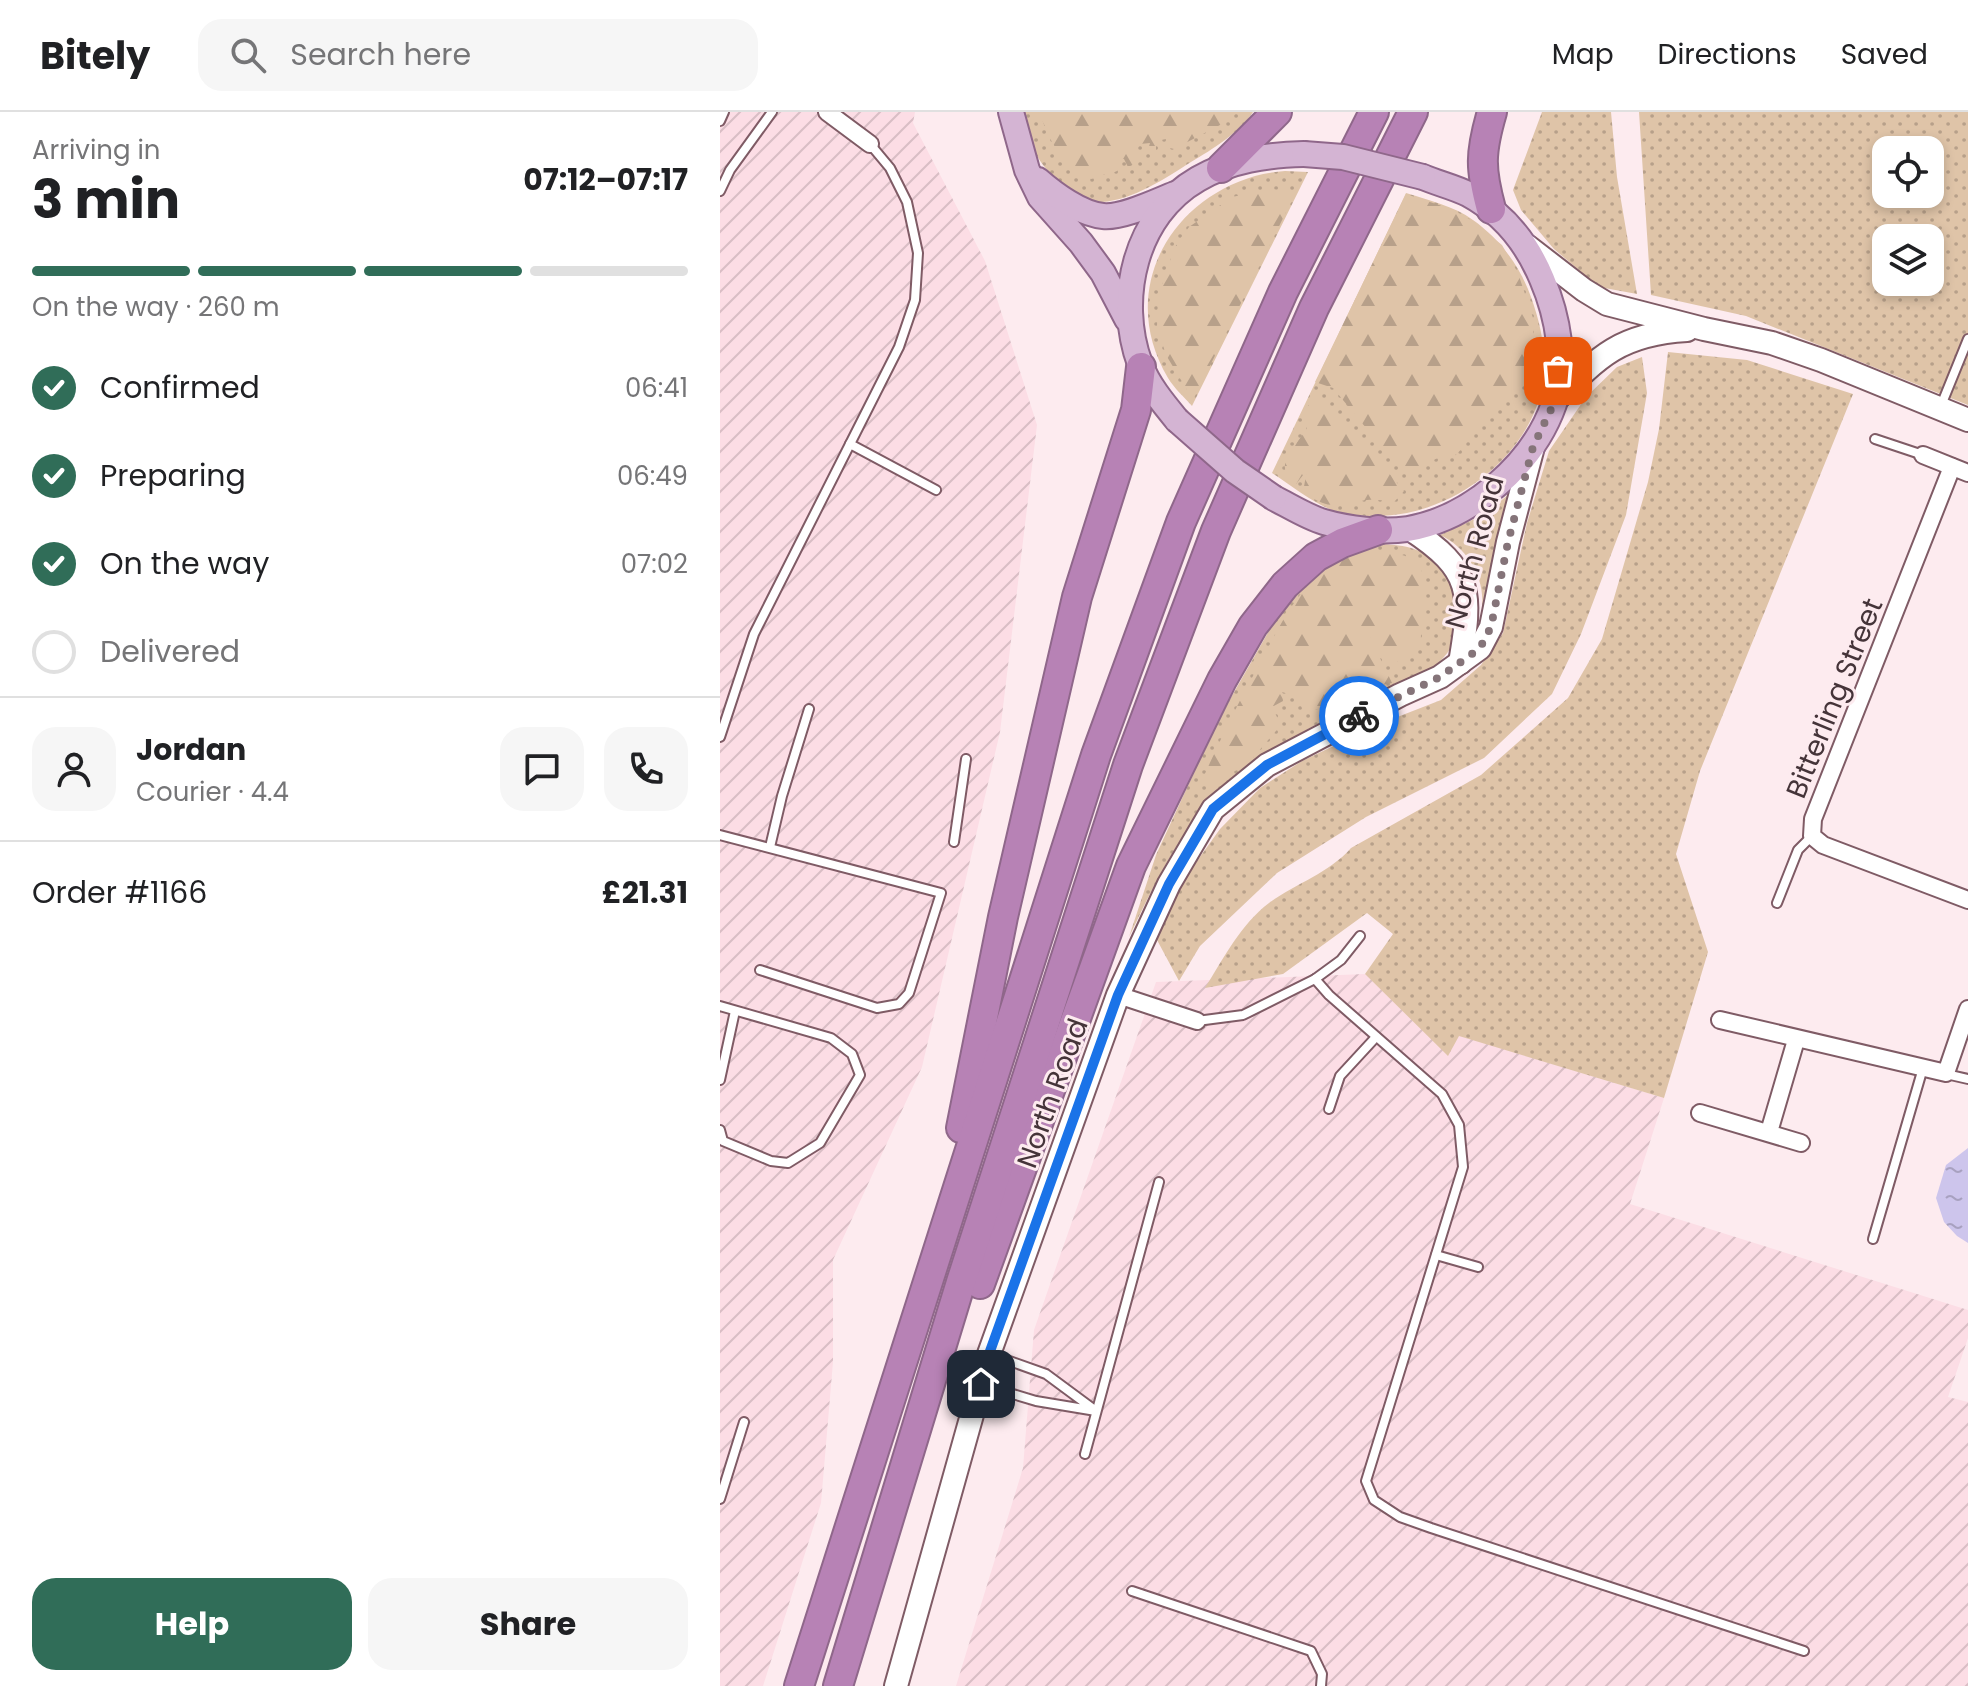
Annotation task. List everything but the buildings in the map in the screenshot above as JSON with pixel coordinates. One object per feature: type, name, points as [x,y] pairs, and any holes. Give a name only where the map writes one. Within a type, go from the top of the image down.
[{"type":"highway","points":[[1221,168],[1277,112]]},
{"type":"highway","points":[[799,1686],[1096,755],[1181,522],[1283,292],[1374,112]]},
{"type":"highway","points":[[838,1686],[966,1266],[1128,765],[1210,546],[1314,308],[1413,112]]},
{"type":"highway","points":[[1491,209],[1481,174],[1482,151],[1492,112]]},
{"type":"highway","points":[[933,1269],[1003,917],[1077,597],[1136,410],[1141,367]]},
{"type":"highway","points":[[902,1476],[966,1322],[1131,866],[1222,680],[1253,626],[1285,585],[1316,557],[1342,543],[1378,530]]},
{"type":"main road","points":[[1011,112],[1027,170],[1040,197],[1103,273],[1131,329]]},
{"type":"main road","points":[[1304,154],[1343,157],[1423,177],[1467,194],[1491,209],[1527,246],[1546,288],[1556,321],[1559,352],[1555,401],[1533,447],[1499,484],[1476,501],[1410,529],[1378,530],[1322,521],[1274,498],[1224,462],[1177,420],[1141,367],[1131,329],[1129,299],[1132,272],[1147,235],[1169,203],[1195,180],[1221,168],[1251,158],[1304,154]]},
{"type":"main road","points":[[1027,170],[1054,193],[1104,216],[1133,210],[1182,191]]},
{"type":"street","points":[[827,112],[870,144]]},
{"type":"street","points":[[1527,246],[1607,304],[1680,326],[1772,343],[1968,420]]},
{"type":"street","points":[[1555,401],[1594,362],[1626,341],[1680,326]]},
{"type":"street","name":"North Road","points":[[896,1686],[989,1354],[1118,995],[1169,884],[1213,809],[1267,765],[1440,677],[1480,648],[1491,627],[1511,530],[1533,447]]},
{"type":"street","name":"Bitterling Street","points":[[1923,455],[1960,470],[1813,819],[1812,836],[1823,845],[1968,900]]},
{"type":"street","name":"North Road","points":[[1410,529],[1450,561],[1462,582],[1469,610],[1460,663]]},
{"type":"street","points":[[1118,995],[1197,1021]]},
{"type":"street","points":[[1720,1020],[1946,1073],[1968,1009]]},
{"type":"street","points":[[1769,1132],[1796,1040]]},
{"type":"street","points":[[1700,1113],[1801,1143]]},
{"type":"lane","points":[[720,121],[724,112]]},
{"type":"lane","points":[[720,191],[730,170],[772,112]]},
{"type":"lane","points":[[720,737],[754,634],[899,347],[915,300],[918,253],[907,202],[890,168],[870,144]]},
{"type":"lane","points":[[1940,408],[1968,339]]},
{"type":"lane","points":[[1875,439],[1923,455]]},
{"type":"lane","points":[[850,444],[936,490]]},
{"type":"lane","points":[[770,847],[809,709]]},
{"type":"lane","points":[[954,842],[966,759]]},
{"type":"lane","points":[[720,835],[941,893],[909,993],[899,1004],[877,1008],[760,970]]},
{"type":"lane","points":[[1777,903],[1798,850],[1812,836]]},
{"type":"lane","points":[[1197,1021],[1243,1015],[1315,979],[1341,960],[1360,936]]},
{"type":"lane","points":[[1315,979],[1329,995],[1442,1094],[1459,1125],[1463,1167],[1366,1481],[1374,1500],[1400,1517],[1431,1528],[1804,1651]]},
{"type":"lane","points":[[720,1006],[831,1038],[852,1054],[860,1075],[820,1143],[788,1163],[771,1161],[723,1141],[720,1130]]},
{"type":"lane","points":[[720,1080],[735,1011]]},
{"type":"lane","points":[[1329,1109],[1340,1076],[1376,1037]]},
{"type":"lane","points":[[1873,1239],[1923,1068]]},
{"type":"lane","points":[[1946,1073],[1968,1079]]},
{"type":"lane","points":[[1085,1454],[1159,1182]]},
{"type":"lane","points":[[1436,1255],[1478,1267]]},
{"type":"lane","points":[[989,1354],[1046,1374],[1096,1411]]},
{"type":"lane","points":[[981,1384],[1036,1401],[1096,1411]]},
{"type":"lane","points":[[720,1499],[744,1422]]},
{"type":"lane","points":[[1132,1591],[1311,1651],[1322,1674],[1321,1686]]},
{"type":"shaded area","points":[[720,112],[915,112],[913,123],[985,261],[1037,425],[1000,732],[922,1067],[833,1260],[833,1362],[821,1503],[763,1686],[720,1686]]},
{"type":"shaded area","points":[[1365,974],[1458,1035],[1664,1098],[1630,1204],[1968,1310],[1968,1338],[1948,1397],[1968,1402],[1968,1686],[956,1686],[1023,1468],[1034,1330],[1156,982]]},
{"type":"green space","points":[[1025,112],[1253,112],[1225,140],[1160,181],[1125,197],[1097,202],[1073,192],[1043,165],[1029,137]]},
{"type":"green space","points":[[1040,112],[1238,112],[1174,149],[1170,148],[1166,139],[1156,141],[1156,151],[1148,150],[1150,143],[1140,144],[1135,153],[1139,162],[1128,167],[1124,159],[1118,159],[1117,171],[1108,175],[1097,174],[1092,179],[1074,169],[1058,152]]},
{"type":"green space","points":[[1542,112],[1611,112],[1617,177],[1637,294],[1599,287],[1554,249],[1521,210],[1513,190]]},
{"type":"green space","points":[[1639,112],[1968,112],[1968,405],[1746,316],[1651,295]]},
{"type":"green space","points":[[1308,172],[1192,406],[1168,378],[1154,346],[1148,315],[1150,284],[1159,255],[1175,229],[1197,207],[1224,189],[1258,175]]},
{"type":"green space","points":[[1270,189],[1296,192],[1193,400],[1166,355],[1157,326],[1158,298],[1166,271],[1177,243],[1189,227],[1232,197]]},
{"type":"green space","points":[[1406,193],[1466,215],[1483,227],[1508,254],[1526,286],[1537,316],[1543,345],[1544,375],[1539,400],[1529,424],[1515,446],[1477,482],[1455,496],[1407,513],[1352,515],[1317,503],[1272,473]]},
{"type":"green space","points":[[1406,194],[1451,209],[1471,220],[1502,245],[1518,273],[1533,318],[1534,351],[1524,377],[1456,455],[1443,456],[1409,471],[1402,469],[1392,451],[1381,446],[1333,388],[1315,382]]},
{"type":"green space","points":[[1668,352],[1747,360],[1853,394],[1700,771],[1676,854],[1708,952],[1664,1098],[1459,1036],[1448,1056],[1365,974],[1393,934],[1367,913],[1283,974],[1205,988],[1241,931],[1269,903],[1322,872],[1351,848],[1481,775],[1568,698],[1602,639],[1648,482],[1659,429]]},
{"type":"green space","points":[[1642,357],[1647,393],[1626,515],[1581,634],[1552,694],[1484,758],[1366,817],[1277,873],[1200,946],[1179,981],[1157,940],[1174,893],[1220,829],[1260,788],[1302,761],[1382,723],[1441,700],[1481,665],[1503,633],[1527,523],[1549,451],[1586,397],[1617,367]]},
{"type":"green space","points":[[1321,398],[1404,491],[1395,501],[1370,500],[1329,505],[1303,492],[1307,470],[1296,484],[1289,477],[1285,470],[1287,456],[1307,429],[1302,417],[1311,401]]},
{"type":"green space","points":[[1513,491],[1490,609],[1482,606],[1477,574],[1466,555],[1440,535],[1483,515]]},
{"type":"green space","points":[[1383,544],[1414,549],[1427,555],[1446,575],[1453,588],[1458,616],[1457,630],[1449,650],[1434,668],[1297,735],[1235,778],[1208,804],[1184,835],[1161,872],[1129,937],[1156,855],[1197,766],[1229,701],[1278,615],[1307,574],[1366,546]]},
{"type":"green space","points":[[1365,551],[1397,554],[1411,559],[1419,567],[1425,590],[1421,642],[1392,666],[1370,637],[1392,683],[1365,688],[1320,709],[1303,712],[1299,697],[1282,692],[1283,701],[1272,707],[1281,725],[1246,766],[1230,773],[1229,780],[1221,779],[1218,785],[1201,783],[1239,702],[1296,600],[1326,569],[1344,558]]},
{"type":"water","points":[[1968,1148],[1968,1243],[1944,1222],[1936,1198],[1946,1165]]},
{"type":"way so far","points":[[1359,716],[1440,677],[1480,648],[1491,627],[1508,542],[1533,447],[1555,401],[1558,371]]},
{"type":"route","points":[[981,1384],[989,1354],[1118,995],[1169,884],[1213,809],[1267,765],[1359,716]]}]
